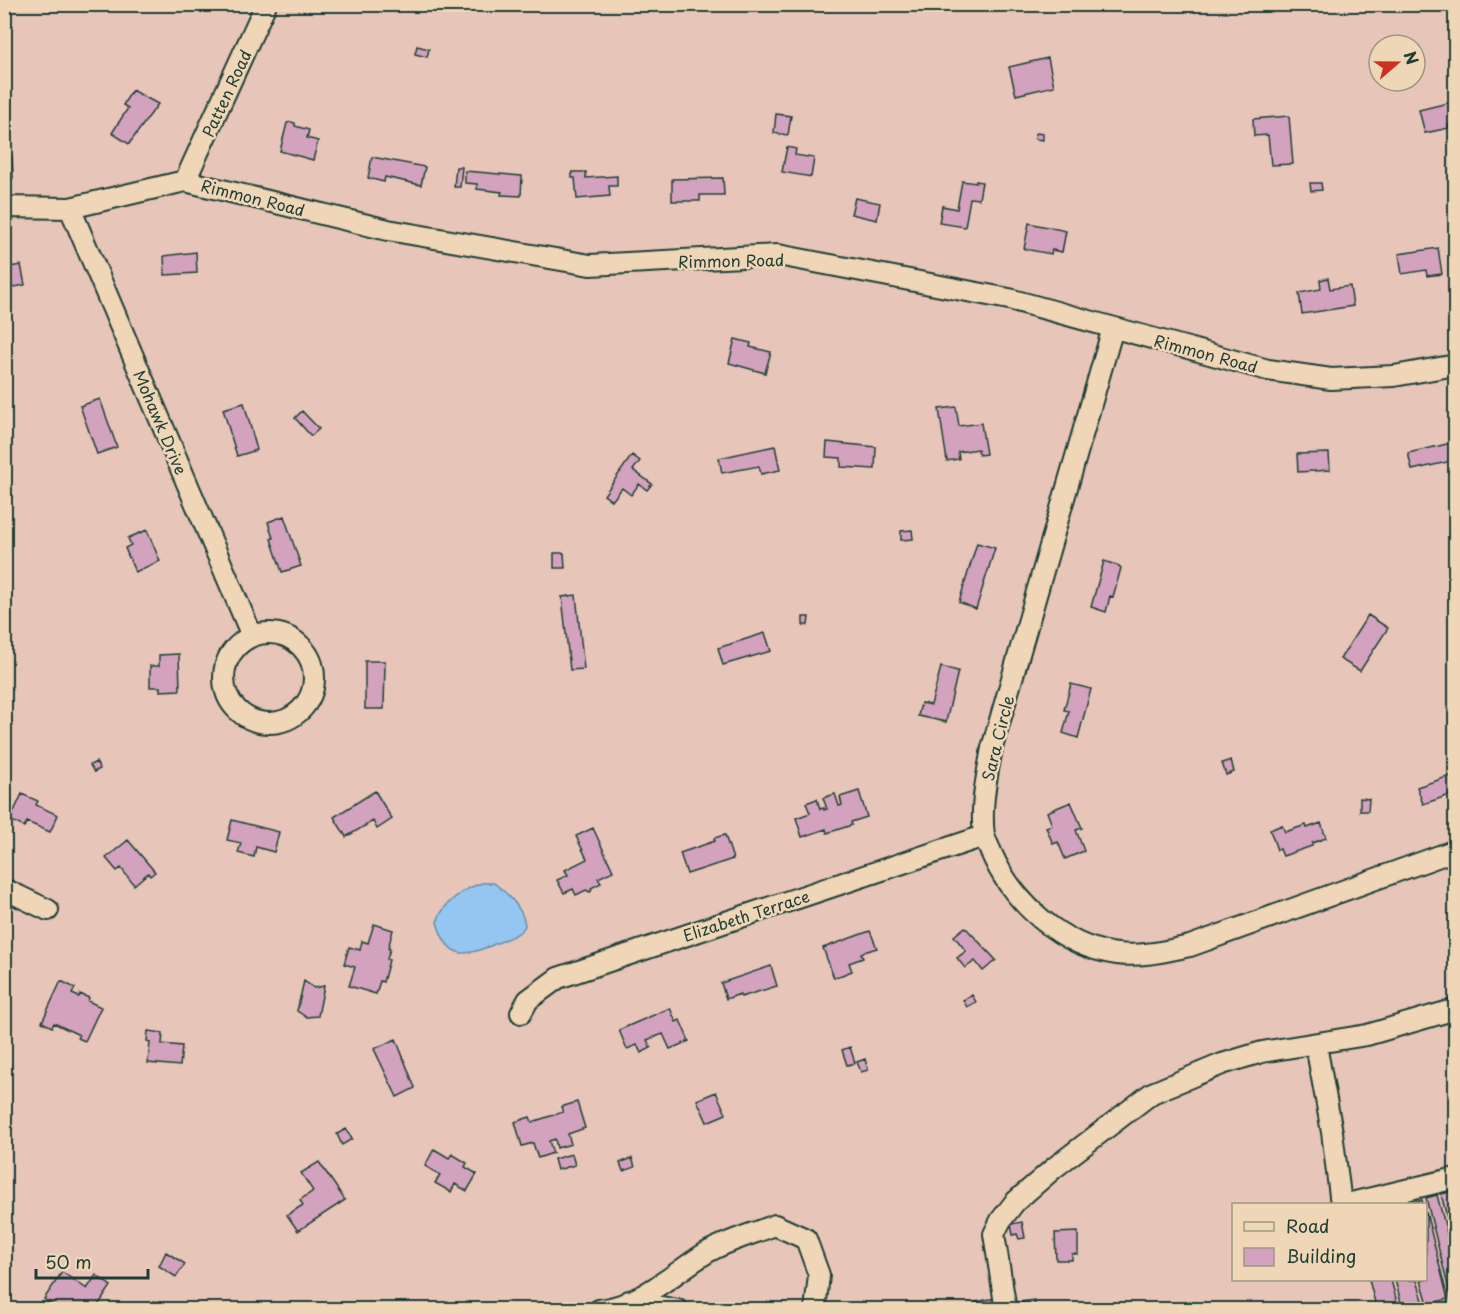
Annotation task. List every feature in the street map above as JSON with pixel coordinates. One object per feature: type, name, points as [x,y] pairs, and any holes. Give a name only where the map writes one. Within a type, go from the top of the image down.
[{"type":"street","name":"Patten Road","points":[[185,181],[266,4]]},
{"type":"street","name":"Rimmon Road","points":[[4,207],[70,208],[185,181],[388,230],[590,265],[778,255],[1009,299],[1268,370],[1331,380],[1394,376],[1455,365]]},
{"type":"street","name":"Mohawk Drive","points":[[70,208],[252,636]]},
{"type":"street","name":"Sara Circle","points":[[1113,328],[992,748],[984,789],[984,836],[996,866],[1020,899],[1048,925],[1082,944],[1117,954],[1151,954],[1190,946],[1455,849]]},
{"type":"street","points":[[267,633],[286,636],[299,645],[311,661],[314,676],[310,696],[299,712],[287,720],[272,724],[253,720],[236,710],[228,698],[223,678],[228,659],[239,644],[252,636],[267,633]]},
{"type":"street","name":"Elizabeth Terrace","points":[[521,1013],[528,1000],[558,978],[984,836]]},
{"type":"street","points":[[4,889],[48,910]]},
{"type":"street","points":[[1006,1310],[994,1234],[1001,1220],[1015,1202],[1054,1168],[1152,1093],[1262,1052],[1367,1035],[1455,1009]]},
{"type":"street","points":[[1316,1045],[1332,1132],[1341,1203]]},
{"type":"street","points":[[1351,1203],[1455,1178]]},
{"type":"street","points":[[599,1310],[613,1308],[656,1289],[708,1252],[775,1225],[806,1239],[819,1275],[815,1310]]},
{"type":"street","points":[[629,1301],[678,1310]]},
{"type":"water","points":[[482,883],[494,883],[509,897],[522,914],[525,926],[515,935],[480,950],[462,953],[454,951],[442,936],[437,922],[449,903],[468,889]]},
{"type":"building","points":[[417,46],[429,49],[427,57],[415,54]]},
{"type":"building","points":[[1048,58],[1054,86],[1016,95],[1009,67]]},
{"type":"building","points":[[132,90],[158,104],[129,144],[112,133],[128,108],[123,105]]},
{"type":"building","points":[[1456,101],[1456,123],[1448,125],[1449,128],[1425,133],[1419,110]]},
{"type":"building","points":[[776,114],[791,116],[788,135],[774,133]]},
{"type":"building","points":[[1289,116],[1293,164],[1271,165],[1268,135],[1254,136],[1253,119]]},
{"type":"building","points":[[287,123],[295,123],[295,126],[309,130],[307,138],[318,141],[313,160],[280,151]]},
{"type":"building","points":[[1036,133],[1043,134],[1043,140],[1035,139]]},
{"type":"building","points":[[787,147],[796,149],[795,155],[814,158],[811,177],[782,172]]},
{"type":"building","points":[[12,157],[13,178],[6,178],[6,184],[4,184],[4,158]]},
{"type":"building","points":[[372,157],[425,167],[421,185],[385,177],[384,182],[368,178]]},
{"type":"building","points":[[456,167],[462,167],[460,187],[454,187]]},
{"type":"building","points":[[465,171],[522,176],[521,196],[501,195],[502,192],[477,189],[477,184],[465,183]]},
{"type":"building","points":[[572,172],[586,172],[586,178],[617,176],[617,186],[609,186],[610,196],[577,199],[575,178],[572,178]]},
{"type":"building","points":[[723,178],[724,195],[700,195],[700,201],[672,201],[672,179]]},
{"type":"building","points":[[962,181],[982,182],[979,199],[970,198],[965,227],[939,223],[942,206],[957,209]]},
{"type":"building","points":[[1310,183],[1321,183],[1322,190],[1311,191]]},
{"type":"building","points":[[855,198],[880,203],[877,220],[851,214]]},
{"type":"building","points":[[1029,223],[1066,231],[1062,252],[1052,250],[1051,254],[1024,249]]},
{"type":"building","points":[[1438,248],[1442,274],[1427,276],[1426,270],[1402,274],[1399,254]]},
{"type":"building","points":[[196,252],[197,273],[165,275],[164,256]]},
{"type":"building","points":[[21,265],[25,285],[4,289],[4,268]]},
{"type":"building","points":[[1328,278],[1330,289],[1350,286],[1353,306],[1302,314],[1299,293],[1321,289],[1320,280]]},
{"type":"building","points":[[735,339],[751,343],[750,347],[771,352],[765,373],[729,363]]},
{"type":"building","points":[[100,399],[117,447],[97,454],[80,406]]},
{"type":"building","points":[[244,403],[257,450],[237,456],[223,409]]},
{"type":"building","points":[[956,407],[959,426],[981,423],[986,454],[979,455],[978,449],[958,452],[959,459],[947,461],[939,409]]},
{"type":"building","points":[[302,411],[319,429],[311,436],[295,418]]},
{"type":"building","points":[[827,442],[876,447],[875,469],[841,467],[841,458],[826,457]]},
{"type":"building","points":[[1456,442],[1456,460],[1412,470],[1408,453]]},
{"type":"building","points":[[775,446],[780,470],[761,474],[759,466],[722,473],[719,458]]},
{"type":"building","points":[[1329,453],[1330,470],[1298,472],[1297,454]]},
{"type":"building","points":[[632,455],[640,461],[633,470],[652,484],[647,490],[639,484],[631,495],[622,488],[612,501],[604,495]]},
{"type":"building","points":[[284,516],[301,566],[282,572],[268,522]]},
{"type":"building","points":[[147,530],[160,561],[135,572],[125,548],[131,545],[128,538]]},
{"type":"building","points":[[912,530],[913,539],[901,540],[901,531]]},
{"type":"building","points":[[977,543],[995,548],[976,609],[959,602]]},
{"type":"building","points":[[554,553],[564,553],[565,568],[554,568]]},
{"type":"building","points":[[1104,561],[1121,568],[1106,612],[1091,607]]},
{"type":"building","points":[[576,595],[584,669],[570,670],[562,597]]},
{"type":"building","points":[[1368,615],[1388,628],[1360,671],[1340,659]]},
{"type":"building","points":[[803,617],[809,617],[808,625],[803,625]]},
{"type":"building","points":[[765,633],[771,651],[723,665],[718,648]]},
{"type":"building","points":[[179,654],[180,690],[160,691],[160,687],[150,687],[150,666],[159,666],[159,655]]},
{"type":"building","points":[[365,661],[385,661],[384,709],[365,709]]},
{"type":"building","points":[[941,667],[958,671],[946,722],[918,716],[921,703],[931,705]]},
{"type":"building","points":[[1071,684],[1091,689],[1078,738],[1063,733],[1069,711],[1064,710]]},
{"type":"building","points":[[1231,760],[1234,772],[1226,775],[1222,763]]},
{"type":"building","points":[[96,762],[100,769],[94,772],[90,765]]},
{"type":"building","points":[[1456,774],[1456,793],[1423,804],[1417,787]]},
{"type":"building","points":[[375,791],[392,819],[377,829],[373,821],[346,837],[334,817]]},
{"type":"building","points":[[859,791],[867,817],[851,822],[852,825],[827,833],[826,829],[802,837],[796,818],[810,813],[806,803],[817,799],[820,809],[824,808],[824,810],[827,809],[823,798],[835,794],[839,806],[842,805],[840,797]]},
{"type":"building","points":[[22,794],[38,801],[36,805],[58,815],[50,832],[27,822],[24,827],[10,820]]},
{"type":"building","points":[[1360,798],[1369,799],[1368,811],[1360,811]]},
{"type":"building","points":[[1071,802],[1082,828],[1076,830],[1084,851],[1065,859],[1058,842],[1053,844],[1046,827],[1052,825],[1047,812]]},
{"type":"building","points":[[232,820],[279,832],[274,852],[256,847],[254,857],[238,853],[241,843],[227,840]]},
{"type":"building","points":[[1321,823],[1326,838],[1312,843],[1312,846],[1283,856],[1280,849],[1277,850],[1270,830],[1282,825],[1285,832]]},
{"type":"building","points":[[593,828],[613,871],[598,878],[601,883],[591,888],[590,892],[586,890],[576,895],[573,889],[564,893],[557,880],[568,875],[565,870],[587,859],[576,836]]},
{"type":"building","points":[[725,835],[733,859],[687,874],[680,853],[715,841],[714,838]]},
{"type":"building","points":[[128,840],[155,872],[150,876],[148,873],[134,885],[121,868],[117,871],[106,858]]},
{"type":"building","points":[[374,924],[393,930],[388,948],[390,949],[387,959],[389,960],[383,982],[380,981],[376,994],[349,986],[355,967],[344,964],[349,947],[360,950],[362,941],[368,943]]},
{"type":"building","points":[[965,927],[996,960],[983,971],[975,961],[965,968],[957,958],[966,951],[954,936]]},
{"type":"building","points":[[870,931],[877,948],[861,953],[863,958],[849,963],[852,971],[834,978],[823,948]]},
{"type":"building","points":[[771,966],[777,986],[726,999],[721,983]]},
{"type":"building","points":[[61,981],[75,988],[72,994],[79,997],[80,994],[89,998],[88,1001],[101,1007],[85,1041],[78,1038],[79,1035],[54,1023],[52,1027],[42,1022]]},
{"type":"building","points":[[304,981],[314,988],[324,986],[318,1016],[306,1017],[297,1011]]},
{"type":"building","points":[[972,995],[976,1002],[967,1007],[963,1000]]},
{"type":"building","points":[[670,1008],[676,1022],[680,1020],[689,1041],[670,1049],[663,1034],[647,1040],[651,1048],[641,1053],[637,1045],[627,1049],[619,1030]]},
{"type":"building","points":[[148,1031],[163,1033],[162,1044],[182,1046],[180,1066],[148,1063],[150,1042],[147,1041]]},
{"type":"building","points":[[396,1039],[415,1088],[397,1097],[374,1049]]},
{"type":"building","points":[[850,1047],[855,1063],[847,1065],[842,1050]]},
{"type":"building","points":[[865,1059],[868,1070],[861,1072],[857,1062]]},
{"type":"building","points":[[716,1092],[726,1114],[707,1122],[697,1100]]},
{"type":"building","points":[[577,1102],[585,1128],[568,1134],[571,1144],[557,1148],[555,1139],[549,1141],[553,1153],[538,1158],[533,1143],[522,1146],[515,1122],[530,1117],[532,1122],[563,1112],[561,1107]]},
{"type":"building","points":[[346,1129],[352,1139],[342,1145],[337,1134]]},
{"type":"building","points":[[434,1149],[449,1158],[452,1154],[467,1163],[465,1167],[477,1174],[467,1191],[455,1184],[451,1192],[435,1183],[440,1175],[425,1166]]},
{"type":"building","points":[[572,1154],[575,1165],[557,1170],[554,1159]]},
{"type":"building","points":[[632,1158],[635,1167],[623,1171],[620,1163]]},
{"type":"building","points":[[319,1162],[345,1200],[298,1231],[287,1215],[303,1205],[300,1200],[313,1191],[301,1173]]},
{"type":"building","points":[[1456,1191],[1456,1253],[1441,1194]]},
{"type":"building","points":[[1437,1195],[1456,1266],[1456,1297],[1451,1298],[1426,1198]]},
{"type":"building","points":[[1427,1216],[1448,1299],[1428,1304],[1421,1281],[1427,1281]]},
{"type":"building","points":[[1022,1222],[1025,1238],[1019,1239],[1017,1234],[1013,1235],[1011,1224]]},
{"type":"building","points":[[1078,1232],[1078,1254],[1072,1254],[1072,1260],[1056,1260],[1055,1233]]},
{"type":"building","points":[[166,1252],[185,1264],[176,1277],[159,1266]]},
{"type":"building","points":[[62,1272],[87,1289],[96,1275],[111,1286],[95,1310],[60,1310],[44,1299]]},
{"type":"building","points":[[1369,1281],[1391,1281],[1399,1310],[1377,1310]]},
{"type":"building","points":[[1395,1281],[1417,1281],[1424,1304],[1403,1310]]},
{"type":"building","points":[[996,1298],[998,1310],[977,1310],[975,1302]]},
{"type":"building","points":[[1034,1300],[1036,1310],[1015,1310],[1014,1303]]}]
